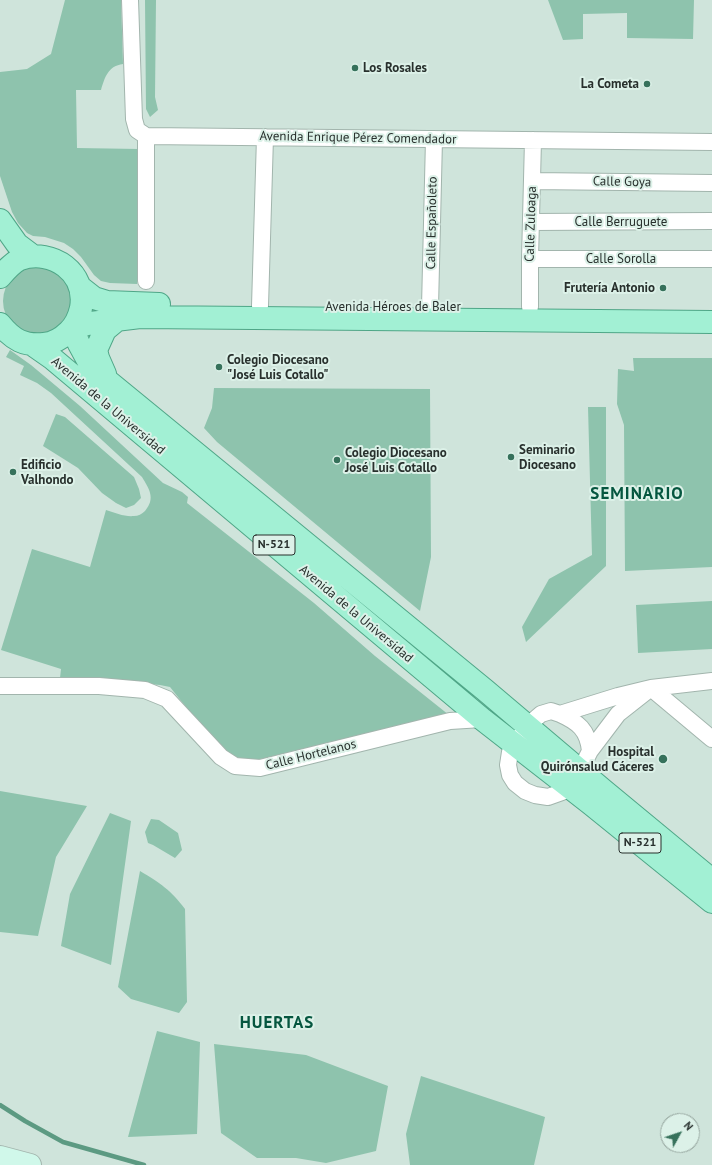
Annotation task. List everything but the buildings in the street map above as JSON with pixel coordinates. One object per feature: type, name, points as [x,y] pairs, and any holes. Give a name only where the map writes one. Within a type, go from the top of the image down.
[{"type":"main road","points":[[1,221],[17,244],[33,256]]},
{"type":"main road","points":[[0,277],[7,268],[19,260],[33,256],[57,260],[67,267],[74,276],[80,287],[82,301],[79,316],[72,328],[62,338],[48,344],[34,345],[20,341],[7,333],[1,326]]},
{"type":"main road","name":"Avenida Héroes de Baler","points":[[80,287],[94,298],[107,302],[260,306],[712,309]]},
{"type":"main road","name":"Avenida Héroes de Baler","points":[[72,328],[91,323],[140,317],[712,322]]},
{"type":"main road","points":[[108,381],[96,350],[104,330],[117,320]]},
{"type":"main road","name":"Avenida de la Universidad","points":[[72,328],[92,368],[527,726],[574,778],[712,902]]},
{"type":"main road","name":"Avenida de la Universidad","points":[[34,345],[58,363],[482,719],[514,744],[574,778],[712,880]]},
{"type":"main road","points":[[2,1158],[30,1165]]},
{"type":"street","points":[[130,0],[134,119],[137,130],[146,136],[146,281]]},
{"type":"street","name":"Avenida Enrique Pérez Comendador","points":[[146,136],[712,142]]},
{"type":"street","points":[[260,306],[265,137]]},
{"type":"street","name":"Calle Españoleto","points":[[430,307],[434,139]]},
{"type":"street","name":"Calle Zuloaga","points":[[530,307],[533,140]]},
{"type":"street","name":"Calle Goya","points":[[532,181],[712,184]]},
{"type":"street","name":"Calle Berruguete","points":[[531,222],[712,222]]},
{"type":"street","name":"Calle Sorolla","points":[[530,259],[712,259]]},
{"type":"street","points":[[560,714],[651,688],[712,681]]},
{"type":"street","name":"Calle Hortelanos","points":[[0,686],[99,686],[145,690],[167,699],[221,757],[235,766],[260,768],[450,721],[482,719]]},
{"type":"street","points":[[651,688],[712,739]]},
{"type":"street","points":[[590,751],[589,741],[584,730],[572,719],[550,712],[541,714],[527,726],[514,744],[510,752],[508,765],[510,775],[515,783],[525,791],[535,795],[548,797],[562,792],[574,778],[590,751],[618,714],[651,688]]},
{"type":"green space","points":[[65,0],[121,0],[123,64],[114,67],[108,73],[101,90],[76,90],[77,148],[139,149],[137,284],[110,283],[101,281],[94,275],[81,257],[64,243],[45,237],[33,236],[27,233],[18,223],[12,212],[0,176],[0,72],[27,69],[51,54]]},
{"type":"green space","points":[[145,0],[156,0],[155,97],[158,110],[150,117],[146,109]]},
{"type":"green space","points":[[548,0],[694,0],[693,39],[627,38],[627,13],[583,14],[583,39],[563,40]]},
{"type":"green space","points":[[37,267],[50,270],[61,277],[68,288],[71,301],[68,314],[61,325],[50,332],[37,335],[24,332],[13,325],[6,314],[3,301],[6,288],[13,277],[24,270]]},
{"type":"green space","points":[[10,350],[31,365],[80,406],[163,483],[182,492],[188,497],[187,503],[314,603],[375,656],[449,715],[275,757],[246,760],[230,755],[221,748],[206,732],[170,687],[87,678],[60,678],[61,669],[1,650],[32,549],[90,567],[106,510],[124,515],[137,516],[145,511],[151,498],[149,490],[142,477],[51,393],[37,383],[20,375],[24,366],[6,357]]},
{"type":"green space","points":[[633,358],[712,358],[712,567],[625,571],[624,425],[617,404],[618,369],[634,371]]},
{"type":"green space","points":[[214,388],[430,389],[431,557],[420,611],[217,442],[204,428],[212,408]]},
{"type":"green space","points":[[588,407],[606,407],[606,566],[526,642],[522,627],[549,579],[592,555]]},
{"type":"green space","points":[[56,414],[65,417],[134,477],[141,498],[134,505],[126,508],[116,503],[102,493],[78,468],[43,446]]},
{"type":"green space","points":[[712,601],[712,649],[638,653],[636,605]]},
{"type":"green space","points":[[0,791],[87,806],[56,857],[38,936],[0,932]]},
{"type":"green space","points":[[110,813],[131,821],[111,965],[61,946],[70,894]]},
{"type":"green space","points":[[151,819],[159,820],[178,833],[182,850],[175,858],[148,843],[145,832]]},
{"type":"green space","points":[[140,871],[165,887],[185,909],[187,1002],[179,1013],[131,999],[118,987]]},
{"type":"green space","points":[[157,1031],[200,1042],[197,1134],[128,1137]]},
{"type":"green space","points":[[214,1044],[306,1055],[388,1086],[376,1151],[326,1163],[296,1158],[257,1158],[221,1133]]},
{"type":"green space","points":[[421,1076],[545,1117],[534,1165],[410,1165],[406,1134]]},
{"type":"waterway","points":[[0,1105],[63,1142],[144,1165]]},
{"type":"place","name":"Los Rosales","points":[[355,68]]},
{"type":"place","name":"La Cometa","points":[[647,84]]},
{"type":"place","name":"Frutería Antonio","points":[[663,288]]},
{"type":"place","name":"Colegio Diocesano \"José Luis Cotallo\"","points":[[219,367]]},
{"type":"place","name":"Seminario Diocesano","points":[[511,457]]},
{"type":"place","name":"Colegio Diocesano José Luis Cotallo","points":[[337,460]]},
{"type":"place","name":"Edificio Valhondo","points":[[13,472]]},
{"type":"place","name":"Hospital Quirónsalud Cáceres","points":[[663,759]]},
{"type":"district","name":"SEMINARIO","points":[[637,494]]},
{"type":"district","name":"HUERTAS","points":[[277,1023]]}]
